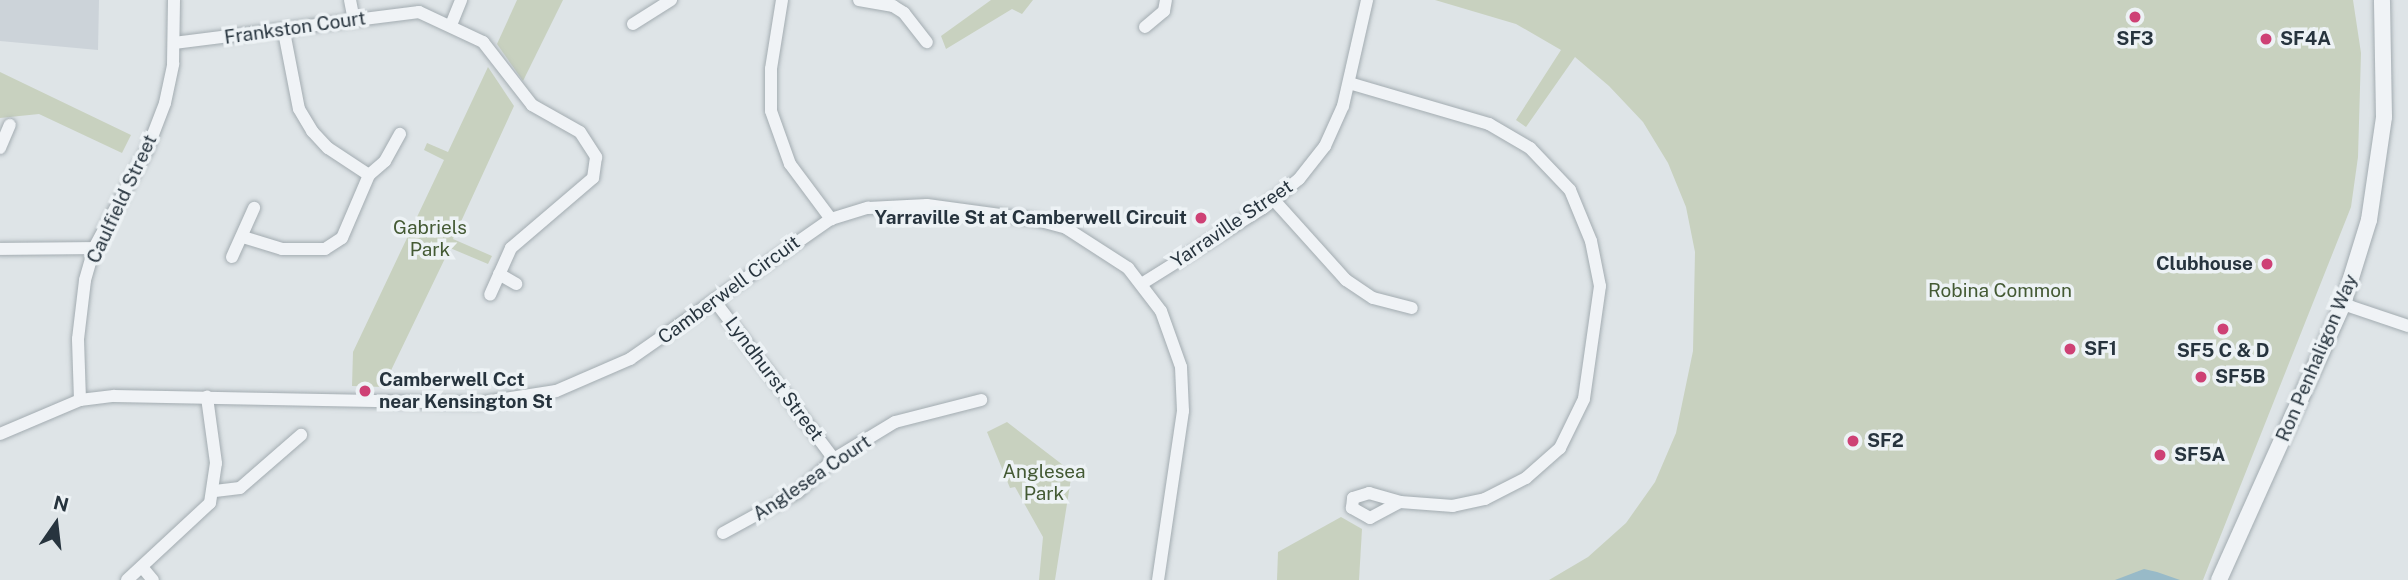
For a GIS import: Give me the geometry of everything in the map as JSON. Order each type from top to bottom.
[{"type":"street","name":"Caulfield Street","points":[[80,400],[78,339],[94,248],[146,150],[165,103],[174,43],[174,0]]},
{"type":"street","points":[[350,0],[354,20]]},
{"type":"street","points":[[451,25],[461,0]]},
{"type":"street","points":[[633,24],[671,0]]},
{"type":"street","points":[[782,0],[771,69],[771,111],[790,164],[831,219]]},
{"type":"street","points":[[859,0],[893,6],[904,13],[927,42]]},
{"type":"street","points":[[1145,27],[1164,10],[1166,0]]},
{"type":"street","name":"Yarraville Street","points":[[1143,283],[1273,199],[1299,179],[1325,146],[1349,83],[1367,0]]},
{"type":"street","name":"Ron Penhaligon Way","points":[[2219,580],[2343,304],[2369,220],[2379,169],[2386,86],[2382,0]]},
{"type":"street","name":"Frankston Court","points":[[174,43],[284,32],[419,12],[483,42],[532,105],[580,132],[596,157],[593,178],[528,230],[511,248],[490,295]]},
{"type":"street","points":[[284,32],[299,109],[312,131],[328,148],[369,175]]},
{"type":"street","points":[[1349,83],[1489,124],[1530,148],[1570,190],[1591,241],[1600,286],[1584,399],[1560,448],[1526,478],[1485,499],[1452,506],[1400,502]]},
{"type":"street","points":[[0,148],[10,125]]},
{"type":"street","points":[[243,237],[282,249],[325,249],[342,237],[353,219],[369,175],[385,161],[400,134]]},
{"type":"street","points":[[1273,199],[1346,281],[1373,298],[1412,308]]},
{"type":"street","name":"Camberwell Circuit","points":[[0,434],[80,400],[207,397],[507,401],[556,391],[606,372],[831,219],[898,204],[1037,220],[1086,238],[1143,283],[1171,330],[1183,388],[1181,432],[1158,580]]},
{"type":"street","points":[[232,257],[254,208]]},
{"type":"street","points":[[0,249],[94,248]]},
{"type":"street","points":[[499,274],[516,284]]},
{"type":"street","name":"Lyndhurst Street","points":[[714,300],[834,459]]},
{"type":"street","points":[[2343,304],[2408,326]]},
{"type":"street","points":[[127,580],[201,516],[215,491],[216,463],[207,397]]},
{"type":"street","name":"Anglesea Court","points":[[723,533],[797,492],[834,459],[895,422],[981,400]]},
{"type":"street","points":[[215,491],[240,488],[301,435]]},
{"type":"street","points":[[142,567],[153,580]]},
{"type":"shaded area","points":[[0,0],[99,0],[98,50],[0,41]]},
{"type":"green space","points":[[517,0],[563,0],[523,81],[497,44]]},
{"type":"green space","points":[[991,0],[1033,0],[1022,14],[1012,9],[946,49],[941,36]]},
{"type":"green space","name":"Robina Common","points":[[1435,0],[2353,0],[2361,53],[2358,157],[2351,207],[2203,580],[1549,580],[1588,557],[1626,523],[1655,482],[1676,433],[1693,351],[1695,252],[1686,207],[1668,163],[1643,122],[1609,86],[1575,57],[1526,127],[1516,120],[1561,50],[1516,24]]},
{"type":"green space","name":"Gabriels Park","points":[[488,67],[514,106],[453,239],[492,256],[488,264],[450,248],[383,387],[352,386],[353,352],[444,160],[424,150],[427,143],[448,152]]},
{"type":"green space","points":[[0,72],[131,135],[122,153],[39,114],[0,118]]},
{"type":"green space","name":"Anglesea Park","points":[[1007,422],[1072,472],[1055,580],[1039,580],[1043,537],[1015,487],[1010,488],[987,432]]},
{"type":"green space","points":[[1341,517],[1362,529],[1359,580],[1277,580],[1278,552]]},
{"type":"water","points":[[2144,569],[2157,572],[2180,580],[2115,580]]},
{"type":"place","name":"SF3","points":[[2135,17]]},
{"type":"place","name":"SF4A","points":[[2266,39]]},
{"type":"place","name":"Yarraville St at Camberwell Circuit","points":[[1201,218]]},
{"type":"place","name":"Clubhouse","points":[[2267,264]]},
{"type":"place","name":"SF5 C & D","points":[[2223,329]]},
{"type":"place","name":"SF1","points":[[2070,349]]},
{"type":"place","name":"SF5B","points":[[2201,377]]},
{"type":"place","name":"Camberwell Cct near Kensington St","points":[[365,391]]},
{"type":"place","name":"SF2","points":[[1853,441]]},
{"type":"place","name":"SF5A","points":[[2160,455]]}]
